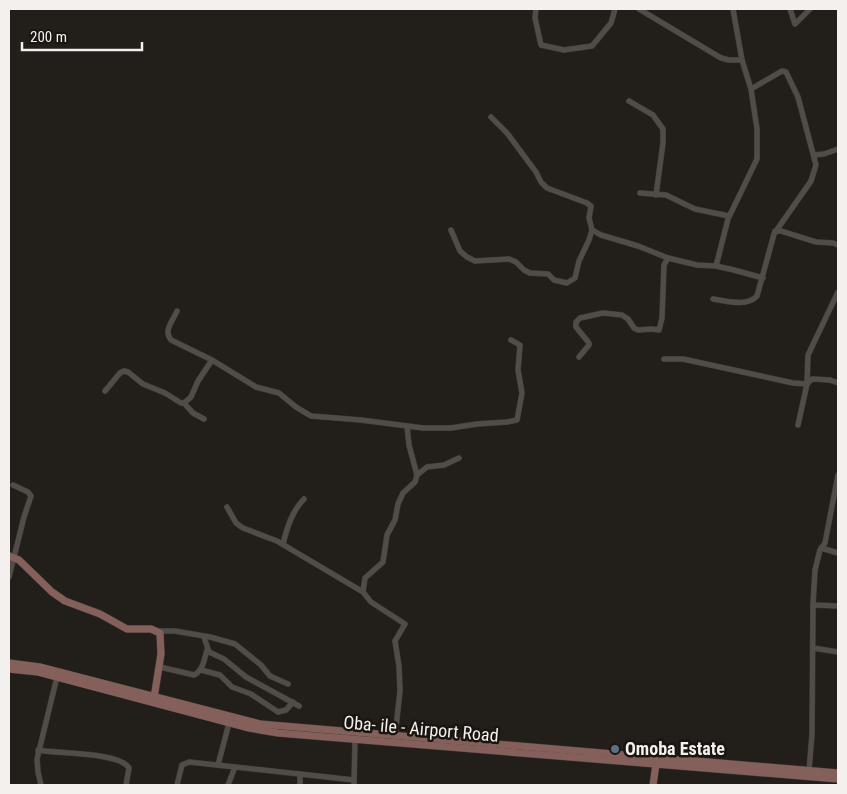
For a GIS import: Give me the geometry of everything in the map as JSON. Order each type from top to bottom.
[{"type":"main road","points":[[11,556],[19,560],[52,592],[66,602],[100,614],[127,629],[156,630],[161,638],[160,667],[154,698]]},
{"type":"main road","name":"Oba- ile - Airport Road","points":[[9,664],[40,667],[83,682],[229,723],[278,732],[396,739]]},
{"type":"main road","name":"Oba- ile - Airport Road","points":[[9,669],[21,669],[83,682],[260,724],[396,739],[809,771],[838,779]]},
{"type":"main road","name":"Oba- ile - Airport Road","points":[[556,752],[656,764],[823,775],[838,773]]},
{"type":"main road","points":[[653,785],[656,764]]},
{"type":"street","points":[[536,9],[541,45],[564,50],[592,46],[610,23],[615,9]]},
{"type":"street","points":[[639,9],[721,58],[742,60]]},
{"type":"street","points":[[716,266],[723,232],[729,216],[757,159],[757,129],[751,88],[742,60],[733,9]]},
{"type":"street","points":[[790,9],[795,24],[810,9]]},
{"type":"street","points":[[751,88],[782,71],[786,72],[798,96],[816,162]]},
{"type":"street","points":[[629,101],[653,115],[663,129],[656,195]]},
{"type":"street","points":[[451,230],[460,251],[475,261],[509,259],[516,262],[524,270],[548,274],[554,280],[567,283],[575,278],[579,261],[589,240],[592,230],[589,218],[591,206],[547,188],[507,133],[491,118]]},
{"type":"street","points":[[814,155],[838,149]]},
{"type":"street","points":[[713,299],[737,302],[753,300],[757,296],[778,229],[811,181],[816,162],[824,154]]},
{"type":"street","points":[[640,193],[670,196],[695,209],[729,216]]},
{"type":"street","points":[[723,214],[733,209]]},
{"type":"street","points":[[778,229],[816,242],[833,243],[838,246]]},
{"type":"street","points":[[592,230],[601,235],[638,246],[668,258],[697,265],[716,266],[763,278]]},
{"type":"street","points":[[578,357],[588,347],[589,343],[576,327],[576,322],[580,318],[611,313],[624,316],[638,330],[659,330],[662,318],[664,265],[668,258]]},
{"type":"street","points":[[798,425],[807,384],[809,351],[815,343],[838,292]]},
{"type":"street","points":[[177,311],[167,330],[171,340],[212,360],[256,387],[279,393],[311,416],[407,426],[451,428],[517,420],[522,393],[518,370],[520,345],[511,340]]},
{"type":"street","points":[[664,359],[683,359],[784,382],[807,384],[812,379],[830,380],[838,383]]},
{"type":"street","points":[[184,403],[191,397],[198,381],[212,360]]},
{"type":"street","points":[[105,391],[120,373],[128,372],[142,384],[184,403],[204,420]]},
{"type":"street","points":[[363,592],[366,578],[383,562],[387,536],[395,520],[399,499],[415,482],[417,475],[409,445],[407,426]]},
{"type":"street","points":[[417,475],[429,466],[444,465],[459,458]]},
{"type":"street","points":[[809,771],[812,734],[813,605],[816,565],[821,548],[825,543],[838,475]]},
{"type":"street","points":[[9,577],[11,556],[31,496],[28,492],[14,485]]},
{"type":"street","points":[[283,544],[295,509],[304,499]]},
{"type":"street","points":[[227,507],[236,523],[243,528],[283,544],[363,592],[371,602],[405,625],[395,641],[400,690],[396,739]]},
{"type":"street","points":[[821,548],[838,553]]},
{"type":"street","points":[[813,605],[838,606]]},
{"type":"street","points":[[156,630],[236,644],[261,665],[270,676],[288,684]]},
{"type":"street","points":[[160,667],[194,675],[201,670],[207,650],[204,637]]},
{"type":"street","points":[[813,648],[838,652]]},
{"type":"street","points":[[207,650],[224,659],[246,677],[299,706]]},
{"type":"street","points":[[201,670],[220,675],[232,687],[251,694],[278,712],[286,710],[293,702]]},
{"type":"street","points":[[41,785],[36,763],[56,677]]},
{"type":"street","points":[[218,765],[229,723]]},
{"type":"street","points":[[177,785],[182,765],[186,762],[300,774],[354,783],[355,738]]},
{"type":"street","points":[[38,750],[97,756],[126,764],[130,768],[126,785]]},
{"type":"street","points":[[228,785],[235,767]]},
{"type":"street","points":[[300,774],[300,785]]},
{"type":"place","name":"Omoba Estate","points":[[615,749]]}]
